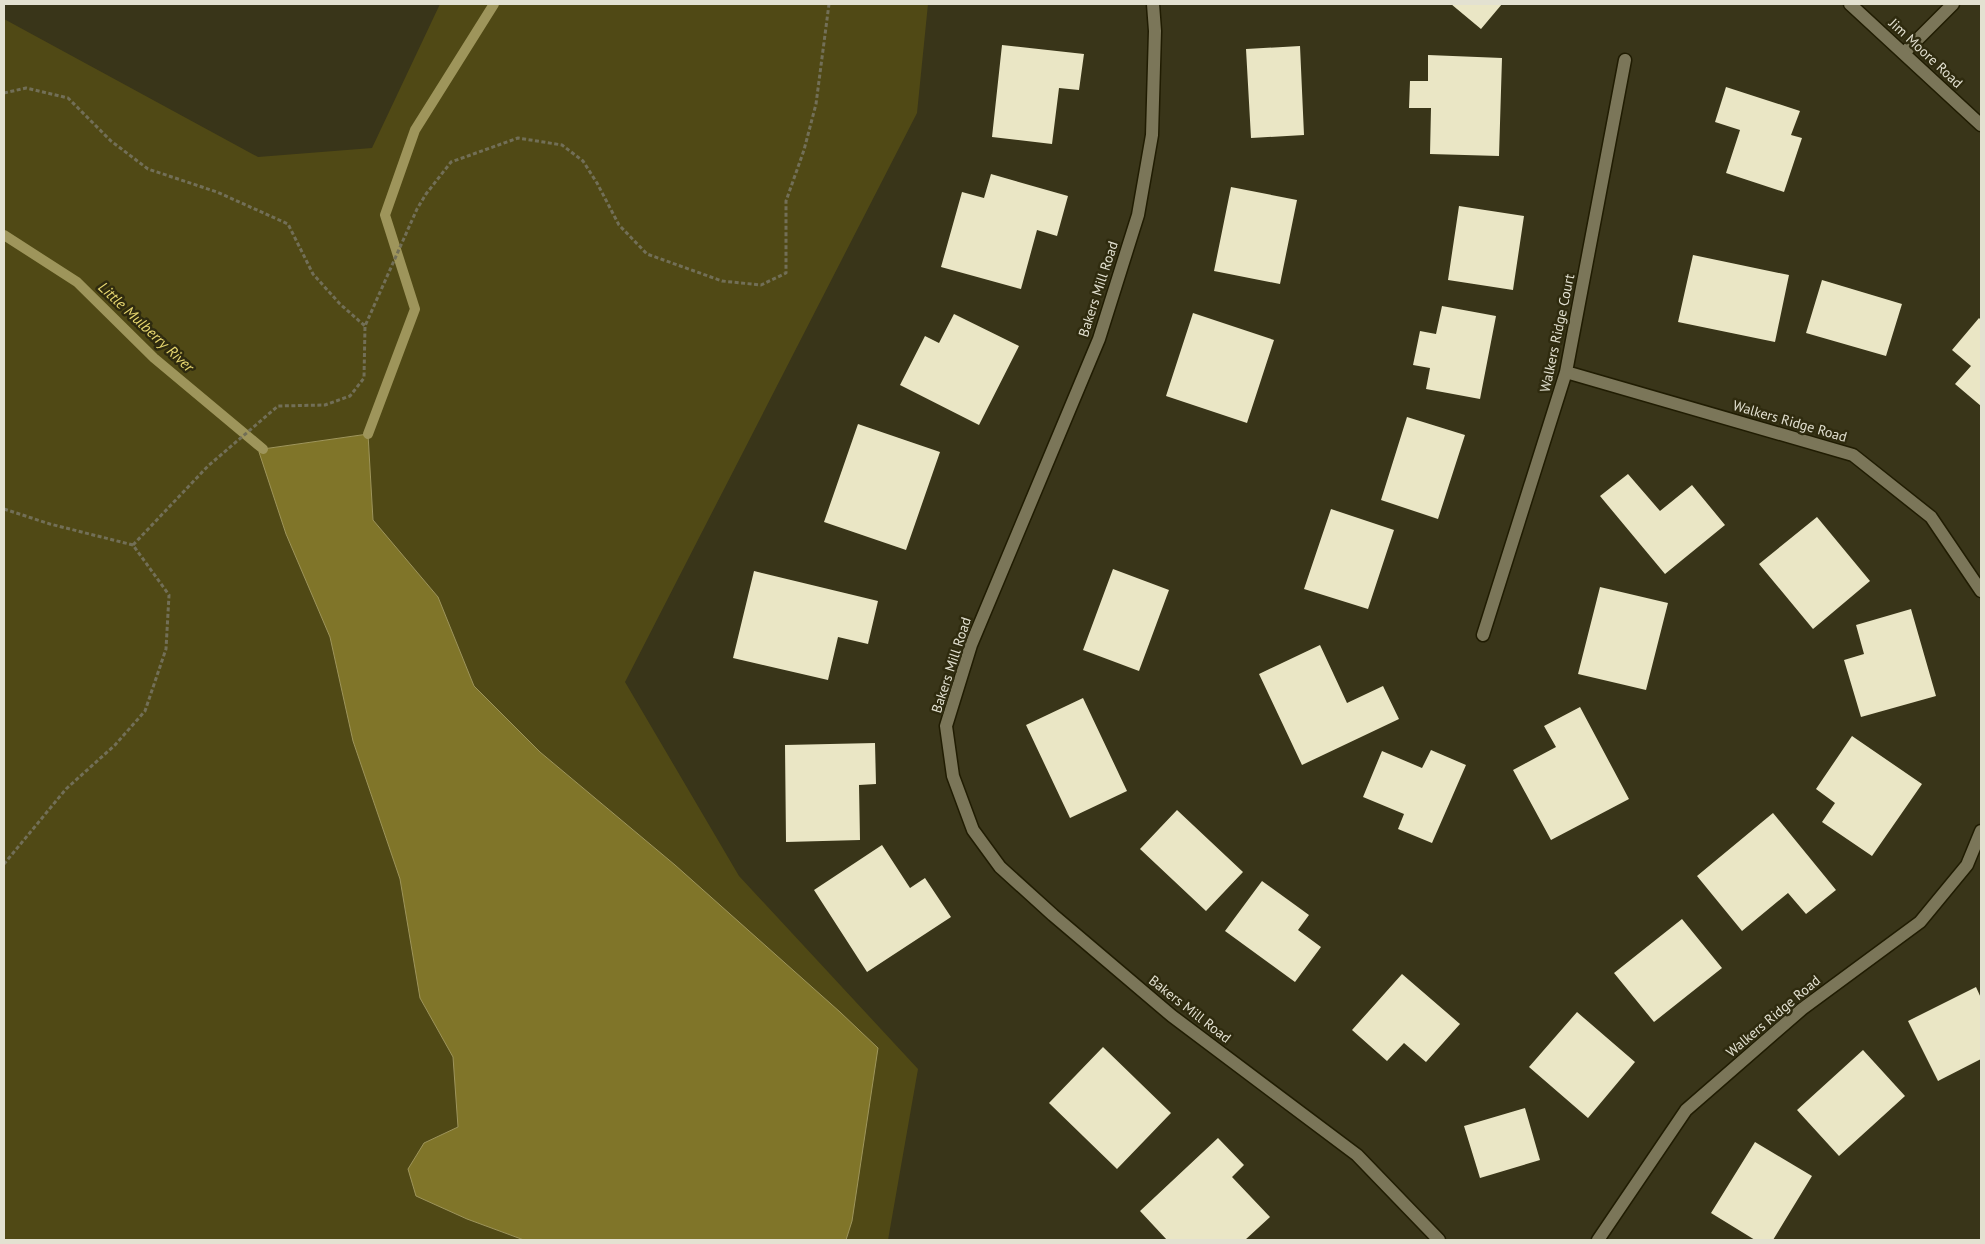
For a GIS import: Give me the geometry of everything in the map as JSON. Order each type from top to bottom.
[{"type":"street","name":"Bakers Mill Road","points":[[1153,4],[1155,31],[1152,135],[1138,215],[1099,339],[971,645],[946,726],[953,776],[973,830],[1000,867],[1053,916],[1172,1016],[1357,1154],[1439,1240]]},
{"type":"street","name":"Jim Moore Road","points":[[1850,4],[1981,125]]},
{"type":"street","points":[[1904,53],[1954,4]]},
{"type":"street","name":"Walkers Ridge Court","points":[[1482,635],[1566,372],[1624,60]]},
{"type":"street","name":"Walkers Ridge Road","points":[[1566,372],[1853,455],[1931,517],[1981,591]]},
{"type":"street","name":"Walkers Ridge Road","points":[[1598,1240],[1686,1110],[1802,1009],[1920,922],[1967,865],[1981,831]]},
{"type":"path","points":[[134,546],[208,466],[278,406],[325,405],[350,396],[364,378],[365,326],[417,209],[451,162],[518,138],[562,145],[583,161],[597,182],[619,225],[647,254],[722,282],[761,285],[786,273],[786,200],[804,150],[816,104],[829,4]]},
{"type":"path","points":[[4,94],[26,88],[68,98],[111,141],[148,169],[217,192],[288,224],[313,274],[340,304],[365,326]]},
{"type":"path","points":[[4,509],[50,524],[134,546],[168,595],[166,649],[145,711],[115,745],[66,789],[4,864]]},
{"type":"shaded area","points":[[440,4],[928,4],[917,113],[625,682],[739,876],[918,1069],[888,1240],[846,1240],[852,1221],[675,865],[540,752],[474,686],[438,597],[373,520],[368,434],[263,449],[286,534],[330,637],[353,741],[400,879],[420,998],[453,1057],[458,1127],[424,1143],[416,1196],[467,1219],[524,1240],[4,1240],[4,19],[258,157],[372,148]]},
{"type":"shaded area","points":[[368,434],[373,520],[438,597],[474,686],[540,752],[675,865],[878,1048],[852,1221],[846,1240],[524,1240],[467,1219],[416,1196],[408,1169],[424,1143],[458,1127],[453,1057],[420,998],[400,879],[353,741],[330,637],[286,534],[259,452],[263,449]]},
{"type":"building","points":[[1451,4],[1502,4],[1481,29]]},
{"type":"building","points":[[1002,45],[1084,54],[1079,90],[1059,88],[1052,144],[992,137]]},
{"type":"building","points":[[1300,46],[1304,135],[1251,138],[1246,49]]},
{"type":"building","points":[[1428,55],[1502,58],[1499,156],[1430,154],[1431,108],[1409,108],[1410,81],[1428,81]]},
{"type":"building","points":[[1726,87],[1800,111],[1791,135],[1802,138],[1784,192],[1726,173],[1740,130],[1715,122]]},
{"type":"building","points":[[991,174],[1068,196],[1057,236],[1037,230],[1021,289],[941,267],[962,192],[984,198]]},
{"type":"building","points":[[1231,187],[1297,200],[1280,284],[1214,271]]},
{"type":"building","points":[[1459,206],[1524,216],[1513,290],[1448,280]]},
{"type":"building","points":[[1693,255],[1789,275],[1775,342],[1678,322]]},
{"type":"building","points":[[1822,280],[1902,304],[1886,356],[1806,333]]},
{"type":"building","points":[[1442,306],[1496,316],[1480,399],[1426,389],[1430,368],[1413,365],[1420,331],[1436,334]]},
{"type":"building","points":[[1193,313],[1274,340],[1247,423],[1166,396]]},
{"type":"building","points":[[954,314],[1019,346],[979,425],[900,385],[925,336],[939,343]]},
{"type":"building","points":[[1979,318],[1981,320],[1981,406],[1955,384],[1971,366],[1952,350]]},
{"type":"building","points":[[1407,417],[1465,435],[1438,519],[1381,500]]},
{"type":"building","points":[[858,424],[940,452],[906,550],[824,522]]},
{"type":"building","points":[[1628,474],[1660,511],[1692,485],[1725,525],[1665,574],[1600,496]]},
{"type":"building","points":[[1331,509],[1394,530],[1368,609],[1304,589]]},
{"type":"building","points":[[1817,517],[1870,581],[1813,629],[1759,564]]},
{"type":"building","points":[[1113,569],[1169,590],[1139,671],[1083,650]]},
{"type":"building","points":[[754,571],[878,601],[868,644],[838,637],[828,680],[733,658]]},
{"type":"building","points":[[1600,587],[1668,603],[1646,690],[1578,674]]},
{"type":"building","points":[[1911,609],[1936,696],[1861,717],[1844,660],[1864,654],[1856,625]]},
{"type":"building","points":[[1320,645],[1347,703],[1383,686],[1399,719],[1302,765],[1259,674]]},
{"type":"building","points":[[1083,698],[1127,791],[1070,818],[1026,725]]},
{"type":"building","points":[[1580,707],[1629,799],[1551,840],[1513,770],[1556,747],[1544,726]]},
{"type":"building","points":[[1852,736],[1922,784],[1872,856],[1822,822],[1835,803],[1816,789]]},
{"type":"building","points":[[875,743],[876,784],[859,785],[860,840],[786,842],[785,745]]},
{"type":"building","points":[[1431,750],[1466,765],[1432,843],[1398,829],[1404,814],[1363,797],[1382,751],[1422,768]]},
{"type":"building","points":[[1177,810],[1243,872],[1206,911],[1140,849]]},
{"type":"building","points":[[1773,813],[1836,890],[1806,914],[1788,893],[1742,931],[1697,876]]},
{"type":"building","points":[[882,845],[910,888],[925,878],[951,917],[867,972],[814,890]]},
{"type":"building","points":[[1262,881],[1309,915],[1298,930],[1321,947],[1295,982],[1225,931]]},
{"type":"building","points":[[1682,919],[1722,968],[1654,1022],[1614,973]]},
{"type":"building","points":[[1402,974],[1460,1024],[1426,1062],[1404,1043],[1387,1061],[1352,1030]]},
{"type":"building","points":[[1976,987],[1981,998],[1981,1059],[1938,1081],[1908,1021]]},
{"type":"building","points":[[1577,1012],[1635,1062],[1588,1118],[1529,1067]]},
{"type":"building","points":[[1103,1047],[1171,1113],[1117,1169],[1049,1103]]},
{"type":"building","points":[[1863,1050],[1905,1096],[1839,1156],[1797,1110]]},
{"type":"building","points":[[1525,1108],[1540,1160],[1480,1178],[1464,1126]]},
{"type":"building","points":[[1218,1138],[1244,1165],[1232,1177],[1270,1217],[1245,1240],[1167,1240],[1140,1211]]},
{"type":"building","points":[[1755,1142],[1812,1176],[1773,1240],[1755,1240],[1711,1213]]},
{"type":"waterway","points":[[368,434],[415,309],[385,215],[415,130],[494,4]]},
{"type":"waterway","name":"Little Mulberry River","points":[[4,235],[77,282],[154,358],[263,449]]}]
